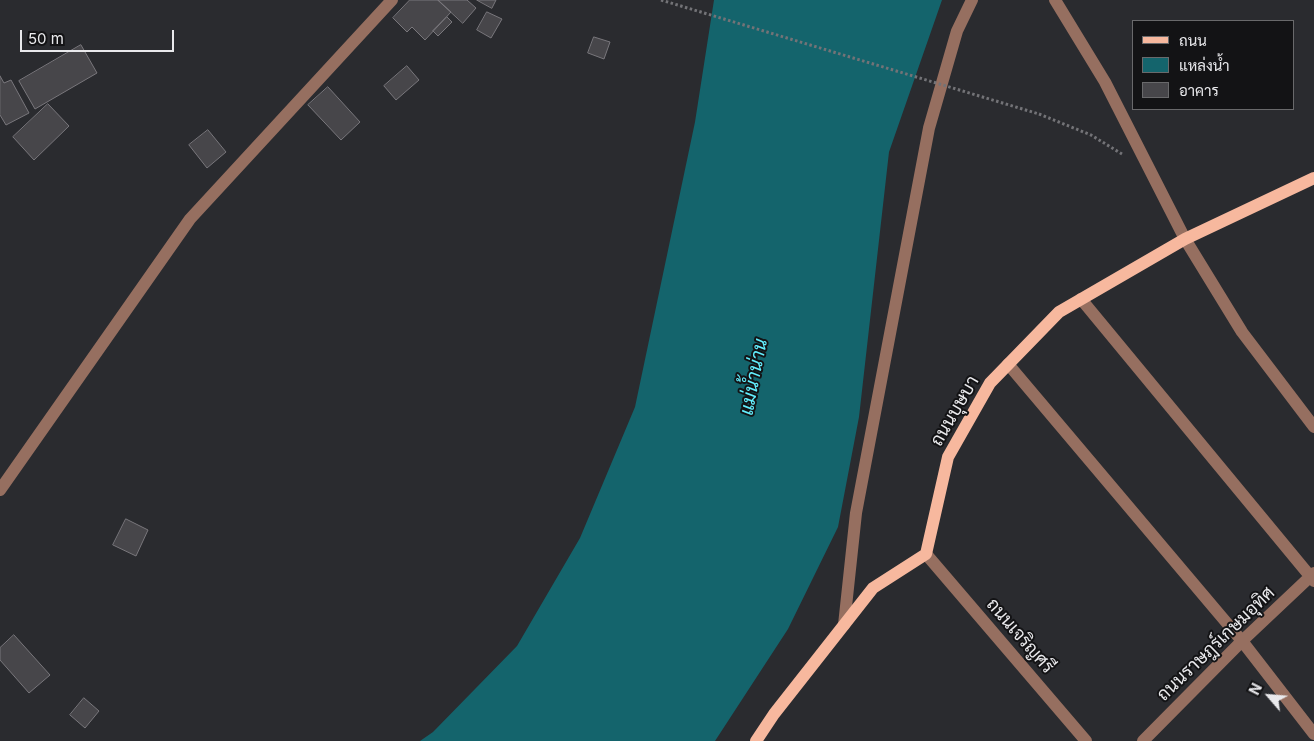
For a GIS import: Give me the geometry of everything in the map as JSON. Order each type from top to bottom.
[{"type":"main road","name":"ถนนบุษบา","points":[[926,554],[948,457],[990,383],[1059,312],[1184,239],[1314,178]]},
{"type":"main road","points":[[756,741],[774,714],[873,588],[926,554]]},
{"type":"street","points":[[0,490],[190,219],[392,0]]},
{"type":"street","points":[[844,625],[856,513],[929,128],[957,31],[972,0]]},
{"type":"street","points":[[1055,0],[1105,82],[1184,239],[1242,332],[1314,427]]},
{"type":"street","points":[[1081,300],[1313,577]]},
{"type":"street","points":[[1008,364],[1242,642],[1314,734]]},
{"type":"street","name":"ถนนเจริญศรี","points":[[926,554],[1086,741]]},
{"type":"street","name":"ถนนราษฎร์เกษมอุทิศ","points":[[1143,741],[1242,642],[1313,577]]},
{"type":"path","points":[[661,0],[1039,114],[1091,135],[1124,155]]},
{"type":"water","name":"แม่น้ำน่าน","points":[[714,0],[942,0],[889,152],[859,417],[838,527],[788,629],[715,741],[420,741],[433,732],[517,646],[580,538],[635,407],[695,122]]},
{"type":"building","points":[[410,0],[438,0],[451,12],[425,40],[412,27],[407,32],[393,18]]},
{"type":"building","points":[[438,0],[467,0],[476,8],[463,23]]},
{"type":"building","points":[[477,0],[496,0],[492,8]]},
{"type":"building","points":[[487,12],[502,19],[491,38],[477,30]]},
{"type":"building","points":[[447,17],[452,22],[438,36],[433,31]]},
{"type":"building","points":[[594,37],[610,42],[604,59],[588,53]]},
{"type":"building","points":[[81,45],[97,73],[35,109],[19,81]]},
{"type":"building","points":[[407,66],[419,80],[396,100],[384,86]]},
{"type":"building","points":[[0,76],[4,83],[11,80],[29,113],[6,125],[0,115]]},
{"type":"building","points":[[328,87],[360,122],[341,140],[308,105]]},
{"type":"building","points":[[48,104],[69,126],[34,160],[13,137]]},
{"type":"building","points":[[208,130],[226,152],[207,168],[189,145]]},
{"type":"building","points":[[126,519],[148,530],[136,556],[113,545]]},
{"type":"building","points":[[14,635],[50,675],[29,693],[0,660],[0,648]]},
{"type":"building","points":[[84,698],[99,711],[85,728],[70,715]]}]
